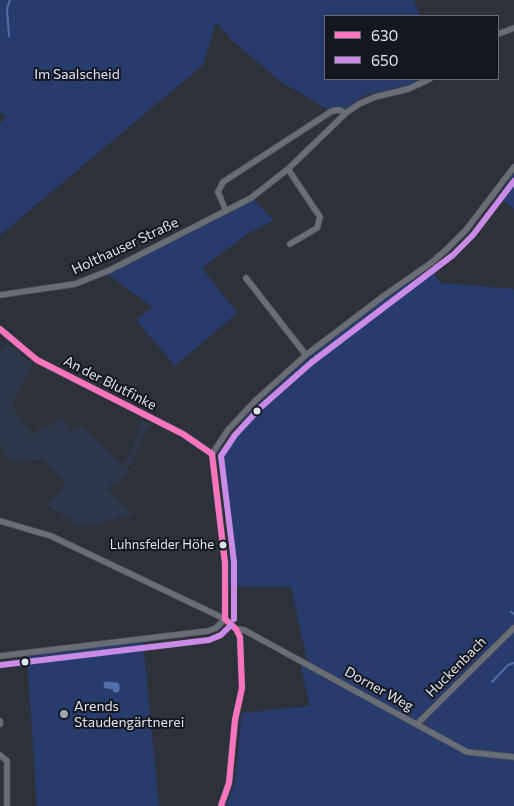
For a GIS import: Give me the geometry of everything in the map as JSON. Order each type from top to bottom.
[{"type":"street","points":[[499,34],[514,28]]},
{"type":"street","name":"Holthauser Straße","points":[[0,295],[75,284],[110,270],[251,198],[288,169],[346,113],[375,97],[408,89],[428,80]]},
{"type":"street","name":"Holthauser Straße","points":[[226,211],[218,192],[223,182],[332,111],[339,110],[346,113]]},
{"type":"street","points":[[0,656],[208,631],[216,628],[225,619],[225,563],[212,454],[238,417],[306,355],[385,294],[431,263],[466,230],[514,167]]},
{"type":"street","points":[[288,169],[320,216],[317,228],[290,244]]},
{"type":"street","points":[[246,278],[306,355]]},
{"type":"street","name":"An der Blutfinke","points":[[0,329],[38,360],[177,431],[212,454]]},
{"type":"street","points":[[0,521],[51,536],[225,619],[236,629],[240,637],[242,688],[235,720],[228,783],[221,806]]},
{"type":"street","name":"Huckenbach","points":[[416,724],[514,628]]},
{"type":"street","name":"Dorner Weg","points":[[236,629],[244,630],[471,753],[514,757]]},
{"type":"street","points":[[0,755],[7,761],[7,806]]},
{"type":"shaded area","points":[[7,343],[33,364],[17,391],[13,406],[31,434],[64,418],[70,432],[82,427],[123,465],[131,453],[142,420],[150,424],[141,437],[136,455],[127,469],[131,473],[107,488],[133,514],[91,525],[73,526],[73,521],[48,506],[66,482],[42,460],[10,462],[0,444],[0,352]]},
{"type":"green space","name":"Im Saalscheid","points":[[0,0],[414,0],[420,15],[324,15],[324,80],[424,80],[415,84],[365,95],[346,108],[327,109],[280,81],[233,41],[216,22],[203,65],[0,235],[0,123],[7,116],[0,113]]},
{"type":"green space","points":[[514,173],[514,209],[498,197]]},
{"type":"green space","points":[[254,200],[274,220],[249,233],[202,268],[237,313],[175,366],[136,320],[153,307],[107,274]]},
{"type":"green space","points":[[431,268],[440,283],[514,289],[514,806],[226,806],[235,782],[242,713],[310,706],[301,667],[307,659],[291,587],[229,586],[230,550],[218,453],[249,413],[306,360],[364,313]]},
{"type":"green space","points":[[143,642],[159,806],[37,806],[27,656]]},
{"type":"waterway","points":[[9,36],[7,9],[10,0]]},
{"type":"waterway","points":[[492,682],[508,665],[514,663]]},
{"type":"waterway","points":[[107,685],[116,686],[116,689]]},
{"type":"transit line","name":"650","points":[[234,619],[234,562],[221,456],[235,435],[261,407],[312,362],[453,255],[473,235],[514,181]]},
{"type":"transit line","name":"630","points":[[0,329],[37,360],[183,434],[212,454]]},
{"type":"transit line","name":"630","points":[[212,454],[225,563],[225,619]]},
{"type":"transit line","name":"630","points":[[221,806],[229,783],[235,720],[242,688],[240,637],[236,629],[225,619]]},
{"type":"transit line","name":"650","points":[[1,665],[209,640],[221,635],[231,625]]},
{"type":"place","name":"Luhnsfelder Höhe","points":[[223,545]]},
{"type":"place","name":"Arends Staudengärtnerei","points":[[64,714]]}]
